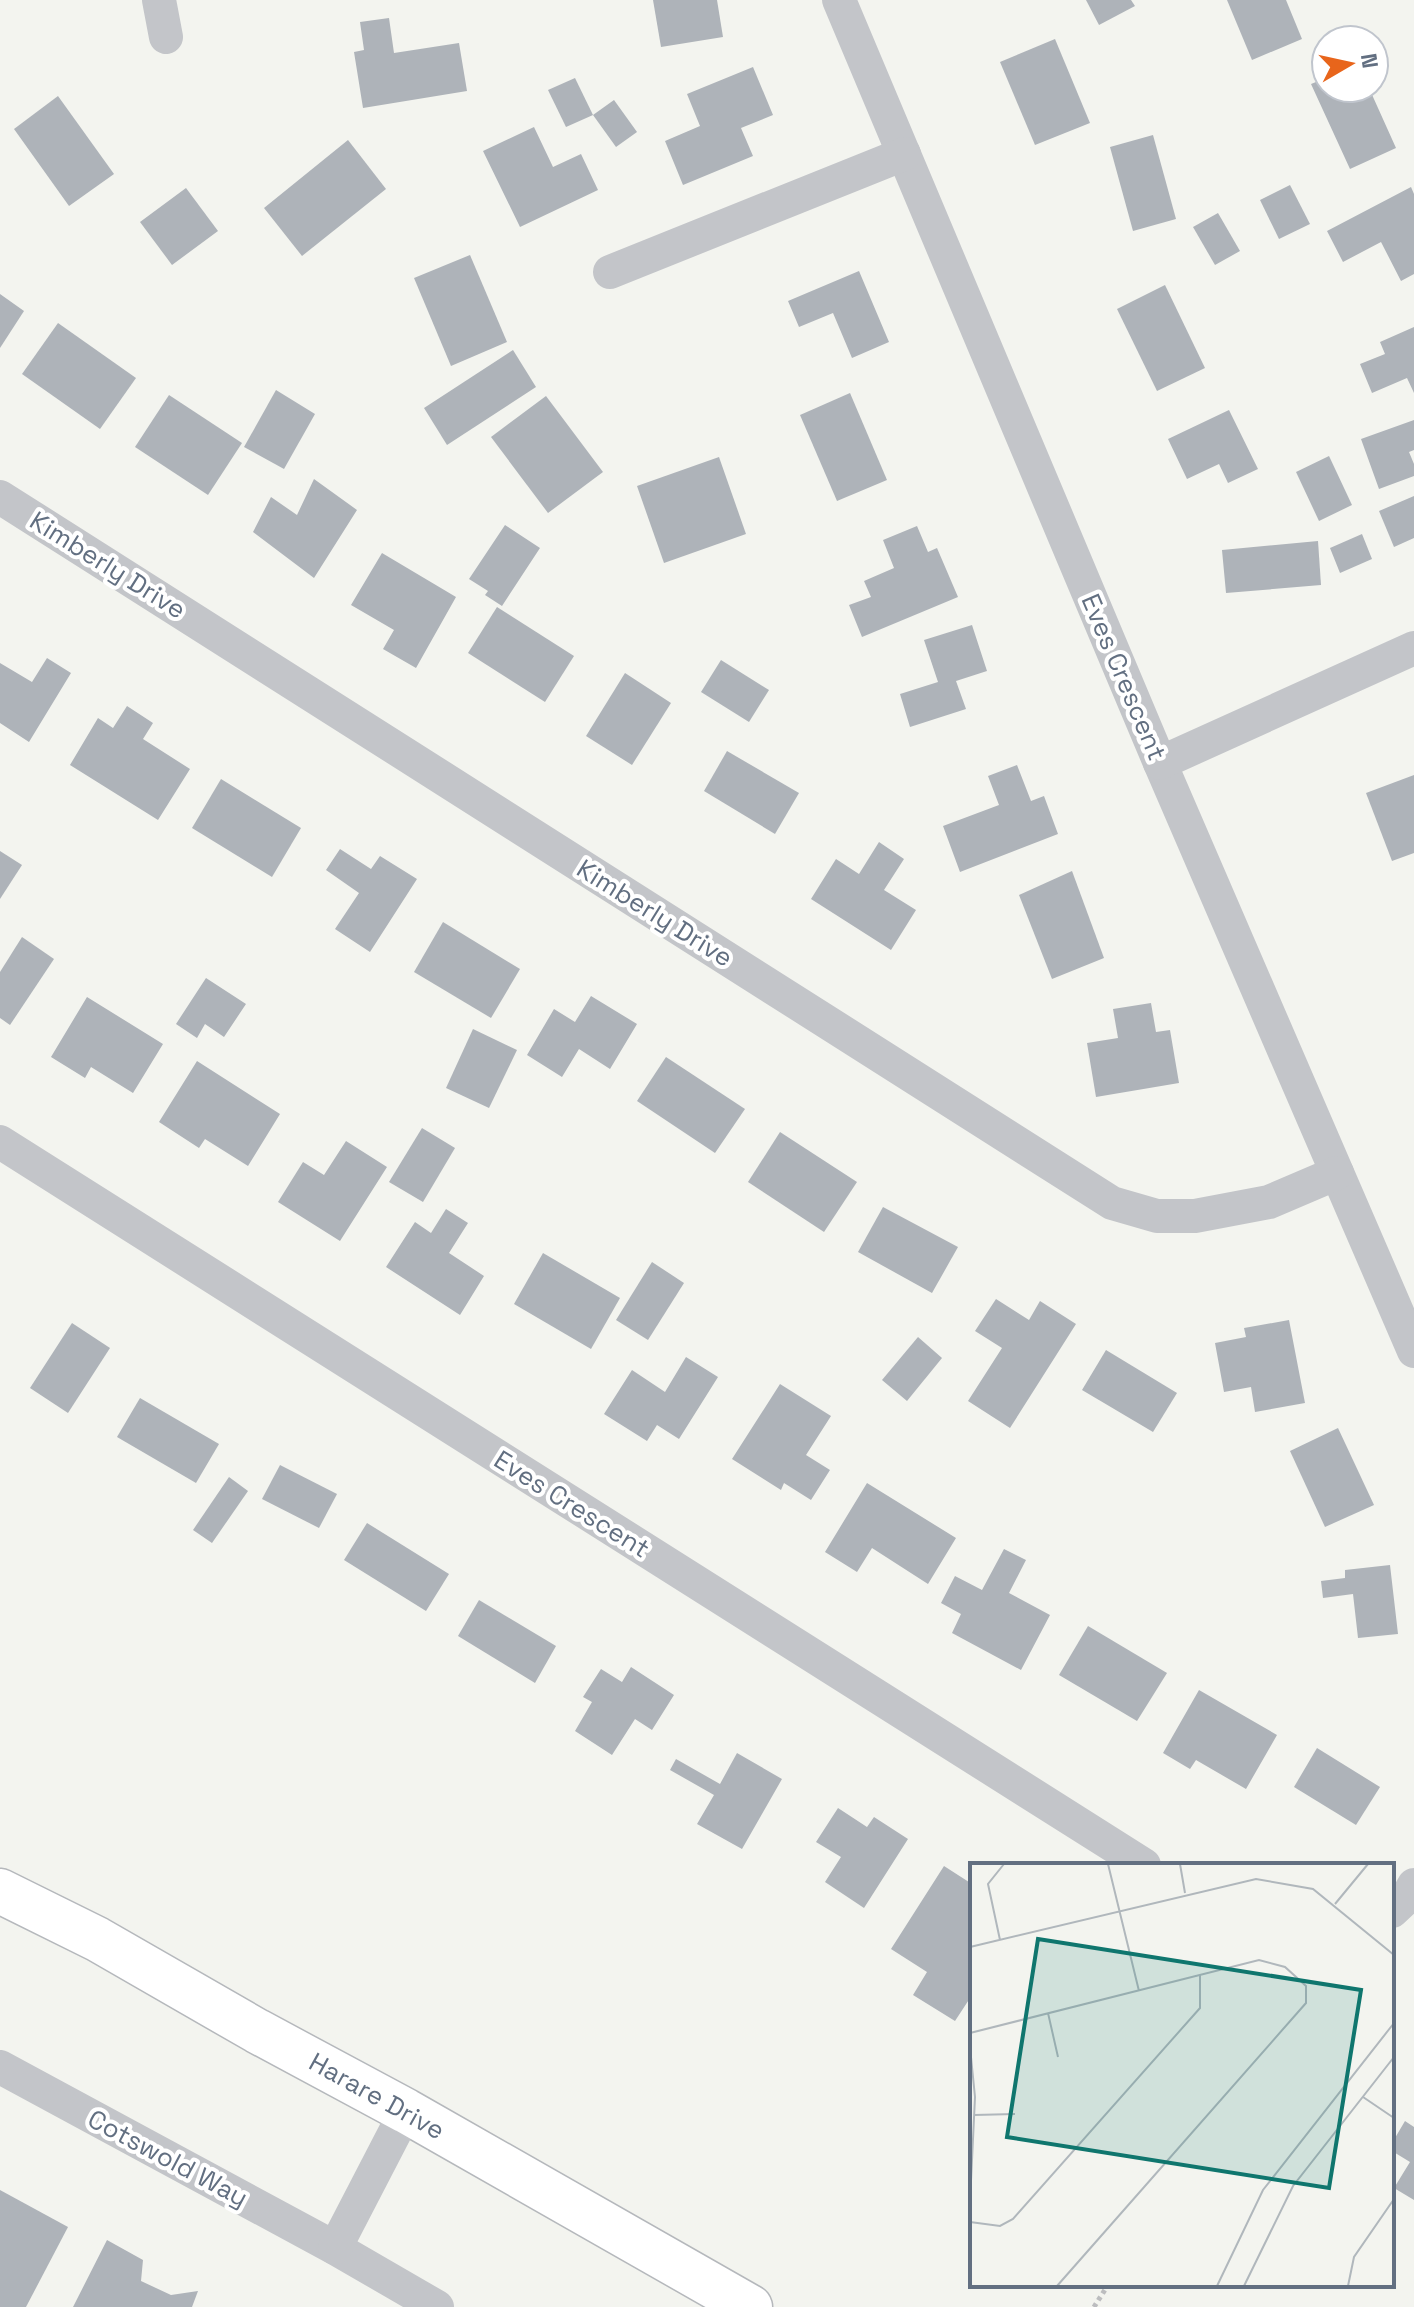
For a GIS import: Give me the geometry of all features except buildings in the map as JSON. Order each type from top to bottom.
[{"type":"main road","name":"Harare Drive","points":[[0,1891],[97,1939],[750,2307]]},
{"type":"street","points":[[159,0],[166,37]]},
{"type":"street","name":"Eves Crescent","points":[[839,0],[1160,763],[1414,1351]]},
{"type":"street","points":[[610,272],[904,154]]},
{"type":"street","name":"Kimberly Drive","points":[[0,497],[1112,1203],[1157,1216],[1195,1216],[1269,1202],[1337,1173]]},
{"type":"street","points":[[1160,763],[1414,648]]},
{"type":"street","name":"Eves Crescent","points":[[0,1142],[1141,1863]]},
{"type":"street","points":[[1394,1909],[1414,1885]]},
{"type":"street","name":"Cotswold Way","points":[[0,2067],[335,2248],[437,2307]]},
{"type":"street","points":[[335,2248],[406,2111]]},
{"type":"path","points":[[1094,2307],[1107,2287]]}]
